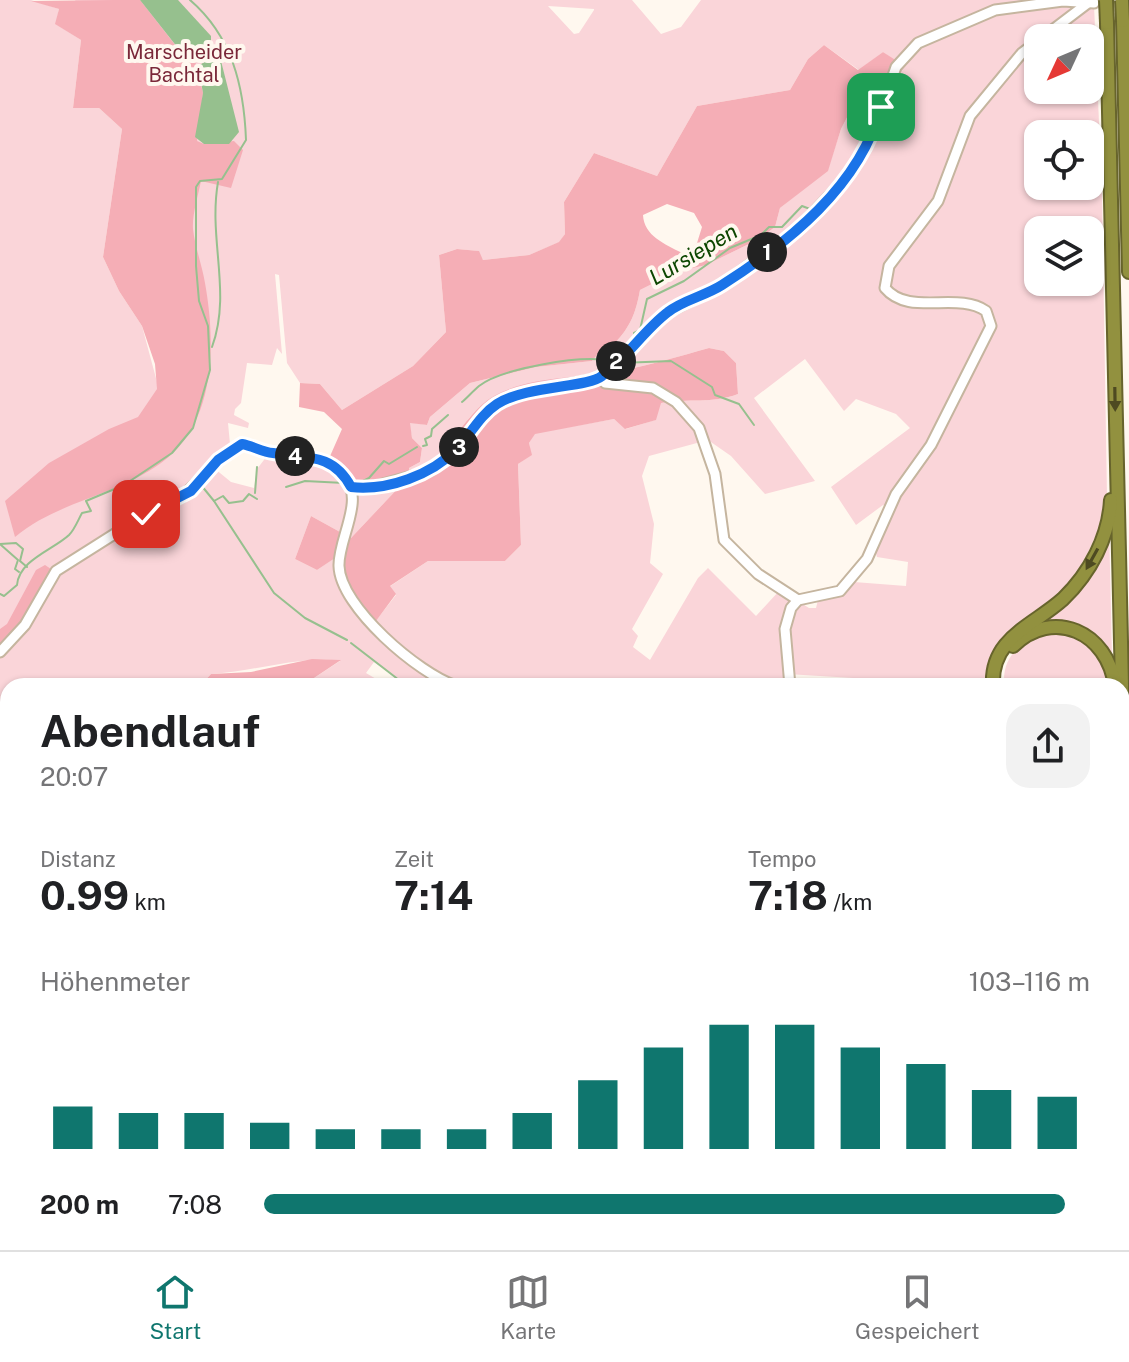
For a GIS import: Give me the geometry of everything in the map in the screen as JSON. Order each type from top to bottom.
[{"type":"highway","points":[[1122,0],[1129,272]]},
{"type":"highway","points":[[1096,2],[1107,23],[1122,678]]},
{"type":"highway","points":[[993,678],[994,665],[1007,641],[1062,599],[1090,564],[1107,524],[1116,457]]},
{"type":"highway","points":[[1001,678],[1001,668],[1012,646],[1033,633],[1059,628],[1079,632],[1097,642],[1110,660],[1113,678]]},
{"type":"street","points":[[351,487],[368,488],[430,471],[457,449],[489,410],[515,395],[601,378],[667,313],[720,286],[781,243],[840,186],[869,141],[889,82],[908,50],[925,39],[991,11],[1063,1],[1096,2]]},
{"type":"street","points":[[1063,24],[1096,2]]},
{"type":"street","points":[[601,378],[605,383],[653,388],[670,397],[702,431],[709,452],[724,540],[758,574],[798,600],[840,591],[867,559],[896,494],[936,436],[991,326],[986,311],[975,305],[910,301],[892,295],[885,288],[885,273],[938,201],[970,116],[1024,51]]},
{"type":"street","points":[[0,652],[25,625],[56,571],[146,514],[182,497],[238,444],[273,453],[322,459],[336,467],[351,487],[339,558],[344,587],[378,628],[416,665],[441,678]]},
{"type":"street","points":[[789,678],[785,629],[798,600]]},
{"type":"green space","name":"Marscheider Bachtal","points":[[0,0],[31,0],[59,9],[56,24],[81,40],[73,108],[99,108],[122,129],[103,257],[119,291],[142,326],[157,382],[167,360],[153,272],[159,155],[140,97],[97,40],[75,0],[632,0],[661,34],[681,27],[701,0],[1031,0],[1030,6],[1094,5],[1095,24],[1024,24],[1024,104],[1098,104],[1099,120],[1024,120],[1024,200],[1102,200],[1102,216],[1024,216],[1024,296],[1104,296],[1107,496],[1096,534],[1078,569],[1049,602],[1003,638],[994,649],[987,678],[853,678],[787,674],[788,678],[444,678],[418,664],[374,623],[396,595],[389,587],[428,561],[505,561],[521,545],[518,464],[531,455],[529,443],[535,433],[614,419],[626,429],[655,420],[660,403],[719,399],[738,394],[736,363],[724,351],[709,348],[620,371],[529,385],[486,402],[436,459],[411,474],[409,468],[420,462],[422,448],[412,438],[409,422],[427,425],[430,417],[470,383],[536,367],[592,361],[606,343],[615,343],[625,331],[635,312],[640,290],[676,272],[706,265],[757,240],[775,227],[780,208],[828,169],[841,129],[858,96],[880,93],[897,62],[883,52],[859,70],[824,45],[808,59],[790,90],[697,106],[657,176],[594,153],[564,202],[565,234],[560,242],[529,255],[483,260],[478,251],[457,249],[439,255],[446,332],[413,366],[342,410],[320,384],[300,383],[287,363],[279,275],[275,274],[282,354],[277,348],[272,365],[247,363],[241,403],[234,415],[249,423],[248,428],[228,423],[230,444],[209,464],[231,482],[254,488],[257,469],[267,456],[327,463],[349,488],[358,492],[402,484],[351,538],[311,516],[295,559],[317,570],[339,555],[340,574],[361,614],[397,649],[437,678],[398,678],[374,662],[366,673],[374,678],[314,678],[340,661],[325,660],[211,674],[207,678],[0,678]],"holes":[[[548,6],[594,9],[579,33],[574,34]],[[805,359],[844,411],[856,399],[896,414],[910,428],[831,487],[856,525],[883,505],[892,509],[875,550],[877,557],[908,562],[906,586],[854,582],[844,592],[818,600],[816,608],[809,608],[780,590],[756,616],[708,568],[698,578],[650,660],[633,647],[638,636],[632,629],[663,574],[650,563],[654,524],[642,476],[649,456],[708,440],[731,456],[765,494],[815,481],[754,398]]]},
{"type":"green space","name":"Marscheider Bachtal","points":[[140,0],[183,55],[194,56],[203,93],[197,141],[204,144],[234,141],[243,150],[231,188],[201,181],[194,212],[195,242],[209,307],[208,381],[193,427],[179,447],[161,463],[125,483],[50,515],[15,537],[5,501],[49,463],[109,429],[138,417],[157,389],[155,364],[142,326],[119,291],[103,257],[122,129],[99,108],[73,108],[81,40],[55,24],[59,9],[31,1]]},
{"type":"green space","points":[[824,45],[858,70],[883,52],[897,61],[880,93],[858,96],[841,129],[828,171],[780,208],[775,227],[757,240],[706,265],[676,272],[640,290],[635,312],[625,331],[615,343],[606,344],[592,361],[536,367],[470,383],[430,417],[427,425],[410,423],[412,438],[422,448],[420,462],[409,468],[410,473],[423,469],[433,461],[482,405],[494,396],[524,384],[620,371],[709,348],[724,351],[736,363],[738,394],[719,399],[661,403],[656,420],[625,429],[614,419],[535,434],[529,443],[532,455],[518,464],[521,545],[505,561],[428,561],[390,586],[396,594],[373,625],[343,588],[338,556],[317,570],[295,559],[311,516],[351,538],[401,485],[358,492],[327,463],[342,429],[324,412],[299,407],[300,383],[320,384],[342,410],[413,366],[446,332],[439,255],[457,249],[479,251],[483,260],[529,255],[559,242],[565,234],[564,202],[594,153],[657,176],[697,106],[790,90],[808,59]],"holes":[[[667,204],[694,213],[702,227],[697,243],[682,253],[651,234],[643,215]]]},
{"type":"green space","points":[[1109,525],[1112,656],[1089,634],[1059,625],[1044,626],[1016,639],[1005,652],[998,678],[996,678],[1001,656],[1009,645],[1019,635],[1054,609],[1073,591],[1101,546]]},
{"type":"green space","points":[[45,565],[54,571],[26,621],[0,651],[0,629],[7,624],[36,570]]},
{"type":"green space","points":[[1045,632],[1068,633],[1099,649],[1109,678],[1004,678],[1010,658],[1028,641]]},
{"type":"green space","points":[[312,659],[341,660],[314,678],[207,678],[211,674],[251,672]]},
{"type":"shaded area","points":[[140,0],[178,0],[211,36],[211,45],[185,57]]},
{"type":"shaded area","points":[[219,53],[239,132],[229,144],[204,144],[195,137],[203,93],[198,66]]},
{"type":"waterway","points":[[0,594],[4,596],[17,585],[19,576],[30,562],[69,535],[82,513],[91,511],[86,501],[124,485],[172,453],[193,428],[210,370],[208,326],[199,301],[196,266],[196,187],[200,181],[222,179],[246,140],[242,100],[233,63],[216,29],[190,0]]},
{"type":"waterway","points":[[212,347],[220,306],[216,225],[218,182]]},
{"type":"waterway","name":"Lursiepen","points":[[636,337],[634,333],[640,330],[647,299],[684,281],[730,248],[761,235],[769,227],[782,227],[802,206],[810,209]]},
{"type":"waterway","name":"Lursiepen","points":[[462,402],[490,380],[523,369],[562,361],[611,361]]},
{"type":"waterway","points":[[620,363],[671,361],[712,387],[715,395],[739,404],[754,425]]},
{"type":"waterway","name":"Lursiepen","points":[[423,446],[427,445],[425,439],[431,436],[432,429],[448,415]]},
{"type":"waterway","name":"Lursiepen","points":[[359,483],[369,478],[384,461],[389,464],[417,447]]},
{"type":"waterway","points":[[255,493],[257,467]]},
{"type":"waterway","name":"Lursiepen","points":[[286,487],[305,481],[344,483]]},
{"type":"waterway","name":"Lursiepen","points":[[201,485],[214,501],[223,496],[229,503],[243,501],[249,494],[257,499]]},
{"type":"waterway","points":[[214,501],[274,593],[305,618],[347,640]]},
{"type":"waterway","points":[[0,544],[16,543],[23,549],[20,561],[27,567]]},
{"type":"waterway","points":[[1,545],[18,560],[15,569],[19,572]]},
{"type":"waterway","points":[[351,643],[396,678]]},
{"type":"route","points":[[146,514],[191,491],[218,460],[238,444],[247,444],[266,452],[302,454],[322,459],[336,467],[351,487],[368,488],[426,473],[457,449],[489,410],[500,402],[528,390],[601,378],[664,315],[720,286],[800,228],[849,175],[869,141],[881,107]]}]
